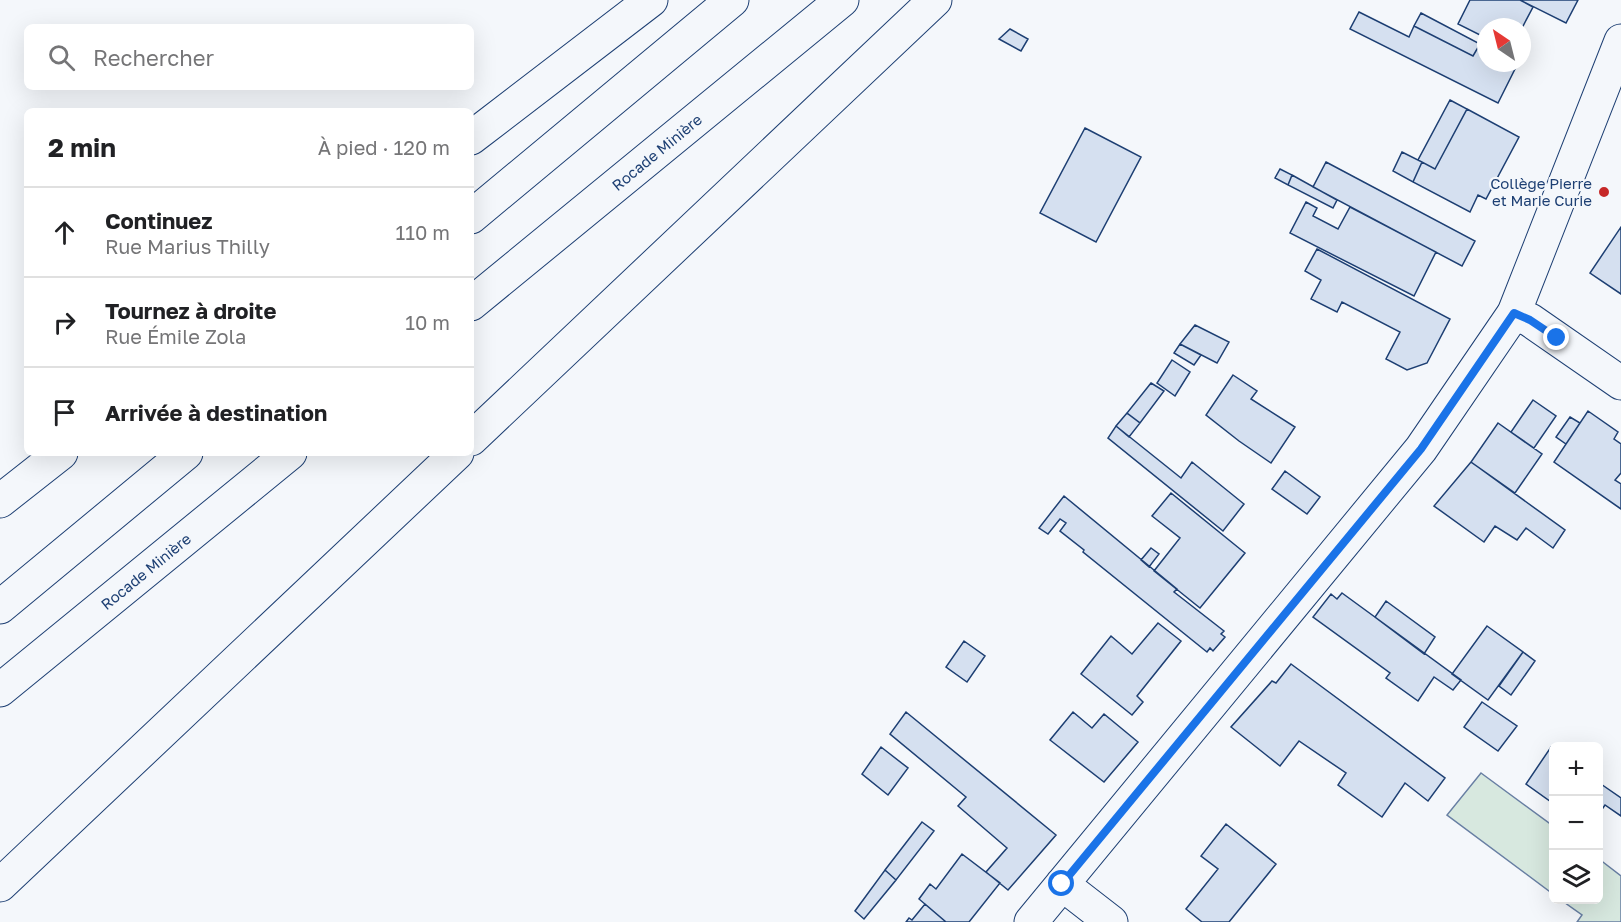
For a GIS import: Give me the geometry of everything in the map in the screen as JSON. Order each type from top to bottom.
[{"type":"main road","points":[[474,136],[651,0]]},
{"type":"main road","points":[[474,215],[732,0]]},
{"type":"main road","name":"Rocade Minière","points":[[474,302],[842,0]]},
{"type":"main road","points":[[474,436],[935,0]]},
{"type":"main road","points":[[1031,922],[1421,449],[1514,313],[1621,41]]},
{"type":"main road","points":[[1514,313],[1530,320],[1621,383]]},
{"type":"main road","points":[[0,501],[57,456]]},
{"type":"main road","points":[[0,607],[182,456]]},
{"type":"main road","name":"Rocade Minière","points":[[0,690],[286,456]]},
{"type":"main road","points":[[0,897],[10,876],[454,456]]},
{"type":"main road","points":[[1062,884],[1111,922]]},
{"type":"shaded area","points":[[1481,773],[1549,823],[1549,891],[1447,815]]},
{"type":"shaded area","points":[[1603,862],[1621,876],[1621,922],[1577,922],[1582,915],[1567,904],[1603,904]]},
{"type":"building","points":[[1470,0],[1520,0],[1533,7],[1527,18],[1477,18],[1477,34],[1458,24]]},
{"type":"building","points":[[1520,0],[1578,0],[1566,23]]},
{"type":"building","points":[[1359,12],[1409,37],[1414,26],[1473,56],[1477,49],[1477,72],[1514,72],[1498,103],[1350,29]]},
{"type":"building","points":[[1421,13],[1477,42],[1477,49],[1473,56],[1414,26]]},
{"type":"building","points":[[1010,29],[1028,39],[1021,51],[999,39]]},
{"type":"building","points":[[1450,100],[1467,109],[1435,169],[1418,160]]},
{"type":"building","points":[[1467,109],[1519,137],[1486,199],[1478,195],[1470,212],[1413,182],[1422,162],[1435,169]]},
{"type":"building","points":[[1085,128],[1141,157],[1096,242],[1040,213]]},
{"type":"building","points":[[1402,152],[1422,162],[1413,182],[1393,171]]},
{"type":"building","points":[[1326,162],[1475,241],[1462,266],[1313,187]]},
{"type":"building","points":[[1280,169],[1292,175],[1288,185],[1275,178]]},
{"type":"building","points":[[1292,175],[1337,200],[1333,208],[1288,185]]},
{"type":"building","points":[[1306,202],[1317,208],[1313,216],[1338,229],[1350,207],[1436,252],[1414,296],[1290,233]]},
{"type":"building","points":[[1621,227],[1621,294],[1590,273]]},
{"type":"building","points":[[1317,249],[1450,319],[1427,363],[1407,370],[1386,359],[1400,332],[1342,302],[1337,312],[1311,299],[1321,280],[1305,271]]},
{"type":"building","points":[[1195,325],[1229,342],[1217,363],[1180,344]]},
{"type":"building","points":[[1180,344],[1201,355],[1194,365],[1174,353]]},
{"type":"building","points":[[1172,360],[1190,372],[1175,396],[1157,383]]},
{"type":"building","points":[[1233,375],[1257,391],[1251,399],[1295,427],[1271,463],[1206,415]]},
{"type":"building","points":[[1151,383],[1164,391],[1140,423],[1127,413]]},
{"type":"building","points":[[1533,400],[1556,416],[1534,448],[1511,432]]},
{"type":"building","points":[[1588,411],[1618,432],[1614,439],[1621,444],[1621,473],[1615,480],[1621,484],[1621,509],[1554,462]]},
{"type":"building","points":[[1127,413],[1140,423],[1129,437],[1116,426]]},
{"type":"building","points":[[1570,417],[1580,423],[1566,444],[1556,437]]},
{"type":"building","points":[[1498,423],[1542,454],[1515,493],[1471,462]]},
{"type":"building","points":[[1116,426],[1181,478],[1192,462],[1244,504],[1223,531],[1108,438]]},
{"type":"building","points":[[1471,462],[1565,530],[1553,548],[1526,528],[1517,540],[1495,526],[1484,542],[1434,506]]},
{"type":"building","points":[[1285,471],[1320,497],[1307,514],[1272,489]]},
{"type":"building","points":[[1171,493],[1245,553],[1200,608],[1154,571],[1180,538],[1152,516]]},
{"type":"building","points":[[1064,496],[1177,589],[1174,592],[1224,631],[1221,634],[1225,637],[1213,651],[1210,648],[1207,652],[1083,552],[1084,550],[1060,531],[1066,523],[1060,519],[1048,534],[1039,528]]},
{"type":"building","points":[[1151,548],[1159,554],[1149,567],[1141,560]]},
{"type":"building","points":[[1342,593],[1461,680],[1453,690],[1434,677],[1418,701],[1386,678],[1390,673],[1313,617],[1331,594],[1337,599]]},
{"type":"building","points":[[1386,601],[1435,637],[1424,654],[1375,617]]},
{"type":"building","points":[[1158,623],[1181,641],[1137,696],[1143,702],[1132,715],[1081,674],[1111,636],[1132,654]]},
{"type":"building","points":[[1487,626],[1523,652],[1488,700],[1452,674]]},
{"type":"building","points":[[964,641],[985,656],[967,682],[946,667]]},
{"type":"building","points":[[1523,652],[1535,661],[1511,695],[1499,686]]},
{"type":"building","points":[[1291,664],[1445,778],[1428,801],[1405,783],[1382,817],[1338,785],[1346,773],[1299,741],[1280,766],[1231,727],[1272,681],[1276,683]]},
{"type":"building","points":[[1482,702],[1517,726],[1498,751],[1464,727]]},
{"type":"building","points":[[906,712],[1056,835],[1008,890],[986,872],[1007,848],[958,806],[966,797],[890,734]]},
{"type":"building","points":[[1073,712],[1092,728],[1104,714],[1138,742],[1104,782],[1050,740]]},
{"type":"building","points":[[881,747],[908,768],[888,795],[862,774]]},
{"type":"building","points":[[1549,750],[1549,800],[1526,784]]},
{"type":"building","points":[[1603,785],[1621,798],[1621,816],[1605,805],[1603,808]]},
{"type":"building","points":[[922,822],[934,831],[896,880],[885,870]]},
{"type":"building","points":[[1226,824],[1276,864],[1229,922],[1202,922],[1186,909],[1218,869],[1201,856]]},
{"type":"building","points":[[962,854],[1000,883],[969,922],[946,922],[919,899],[930,884],[936,889]]},
{"type":"building","points":[[885,870],[896,880],[864,919],[855,911]]},
{"type":"building","points":[[925,904],[946,922],[906,922],[909,918],[912,920]]},
{"type":"place","name":"Collège Pierre et Marie Curie","points":[[1604,192]]},
{"type":"route","points":[[1062,884],[1421,449],[1514,313],[1530,320],[1557,338]]}]
